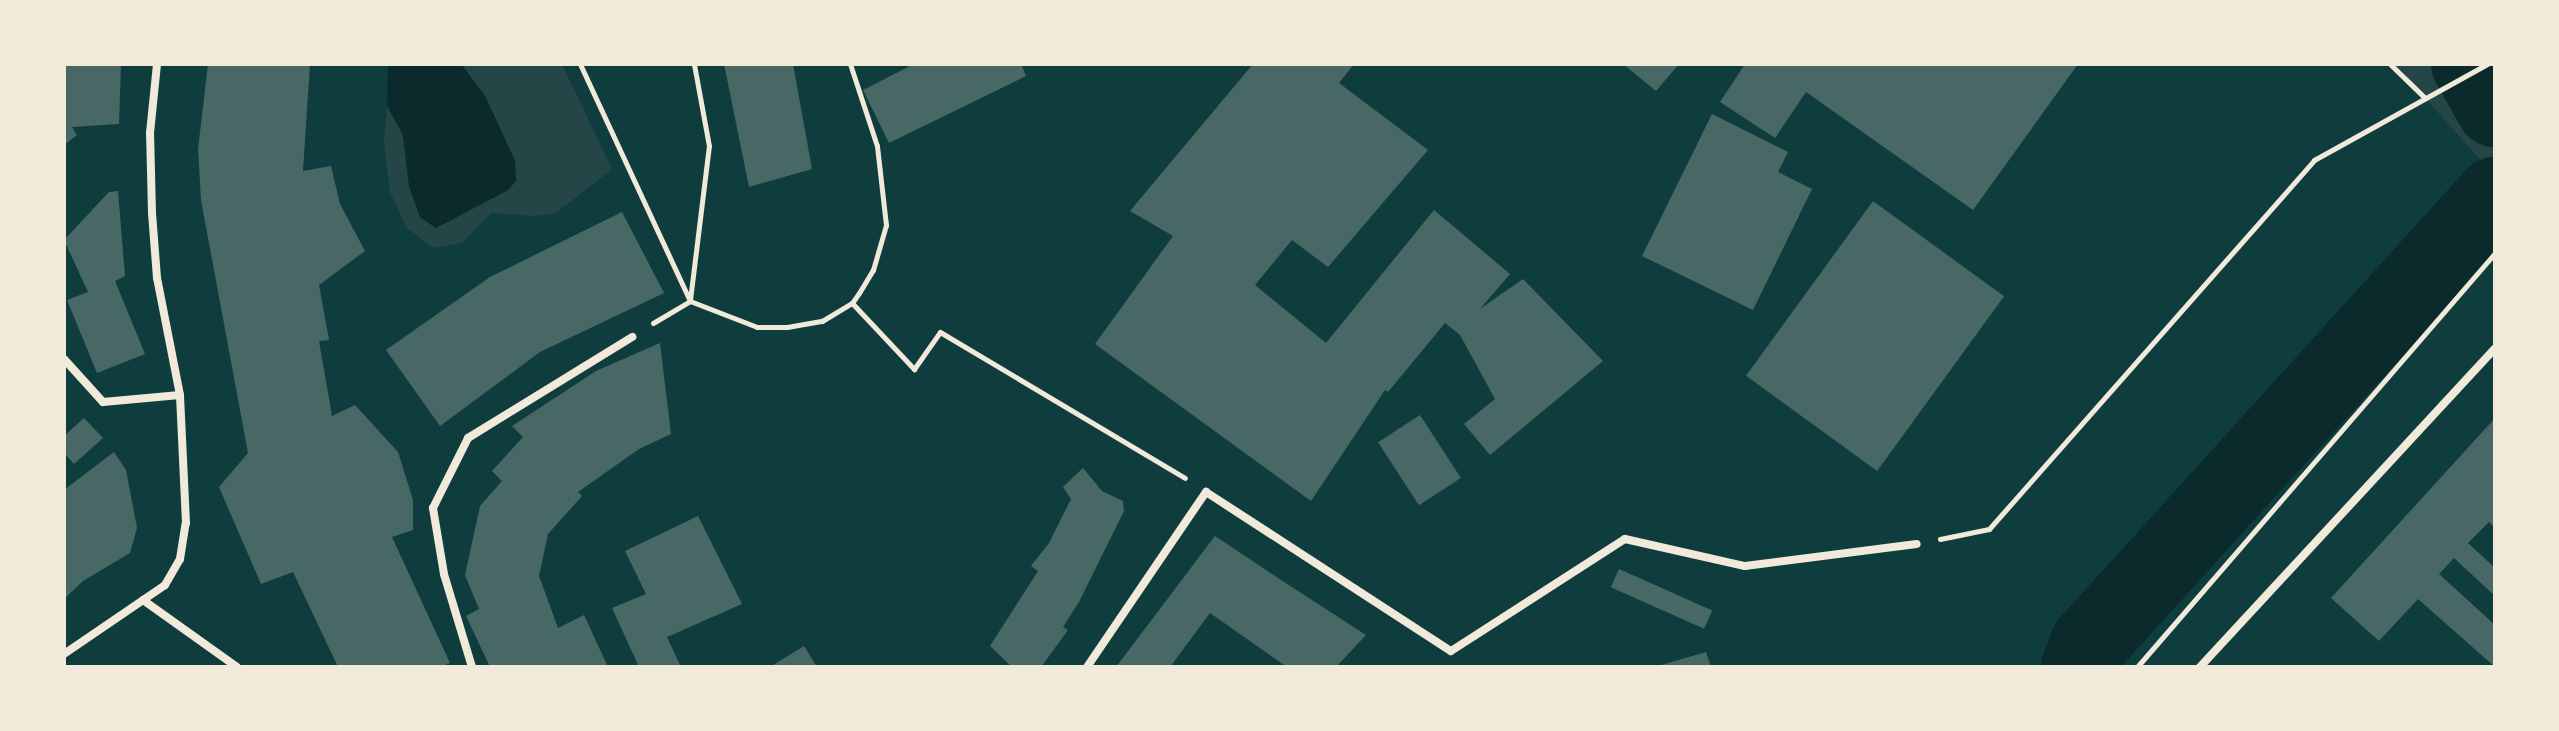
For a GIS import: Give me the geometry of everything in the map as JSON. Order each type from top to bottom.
[{"type":"street","points":[[64,654],[165,585],[180,559],[186,523],[180,395],[157,278],[152,213],[150,133],[157,64]]},
{"type":"street","points":[[472,667],[444,574],[433,508],[468,438],[632,337]]},
{"type":"street","points":[[2200,667],[2495,348]]},
{"type":"street","points":[[64,359],[103,402],[180,395]]},
{"type":"street","points":[[1087,667],[1206,492],[1451,651],[1625,539],[1745,566],[1917,544]]},
{"type":"street","points":[[143,600],[237,667]]},
{"type":"path","points":[[580,64],[690,301],[757,327],[787,327],[822,321],[852,303],[873,270],[886,225],[879,159],[850,64]]},
{"type":"path","points":[[690,301],[709,146],[694,64]]},
{"type":"path","points":[[2390,64],[2425,98]]},
{"type":"path","points":[[1917,544],[1989,529],[2314,160],[2447,83],[2487,64]]},
{"type":"path","points":[[2137,667],[2495,253]]},
{"type":"path","points":[[632,337],[690,301]]},
{"type":"path","points":[[852,303],[914,369],[940,332],[1206,492]]},
{"type":"shaded area","points":[[388,64],[462,65],[485,96],[515,161],[516,181],[508,190],[436,228],[420,217],[409,186],[403,135],[387,106]]},
{"type":"shaded area","points":[[461,64],[562,64],[612,169],[555,214],[491,213],[462,243],[433,248],[406,227],[390,192],[384,143],[387,106],[403,135],[409,186],[420,217],[436,228],[508,190],[515,161],[485,96]]},
{"type":"shaded area","points":[[2390,64],[2495,64],[2495,176],[2425,98]]},
{"type":"shaded area","points":[[2495,203],[2495,234],[2116,667],[2087,667],[2096,645]]},
{"type":"building","points":[[64,64],[121,64],[119,124],[72,127],[77,135],[64,145]]},
{"type":"building","points":[[208,64],[310,64],[303,171],[331,166],[340,204],[365,251],[319,285],[329,340],[319,341],[332,416],[355,405],[398,452],[413,500],[413,530],[392,537],[450,663],[440,667],[338,667],[293,572],[261,584],[219,487],[248,453],[201,200],[198,149]]},
{"type":"building","points":[[724,64],[793,64],[812,169],[749,187]]},
{"type":"building","points":[[914,64],[1021,64],[1026,76],[889,143],[863,90]]},
{"type":"building","points":[[1253,64],[1354,64],[1339,83],[1428,150],[1328,267],[1292,240],[1255,285],[1326,343],[1434,210],[1510,274],[1480,309],[1523,279],[1603,361],[1490,455],[1464,424],[1495,399],[1460,335],[1445,323],[1388,392],[1385,390],[1311,501],[1095,344],[1173,236],[1130,211]]},
{"type":"building","points":[[1623,64],[1679,64],[1656,91]]},
{"type":"building","points":[[1745,64],[2078,64],[1973,210],[1806,92],[1775,138],[1720,102]]},
{"type":"building","points":[[1712,114],[1788,152],[1778,172],[1812,189],[1753,310],[1642,256]]},
{"type":"building","points":[[118,191],[125,276],[115,281],[145,354],[97,373],[67,300],[88,292],[64,240],[109,192]]},
{"type":"building","points":[[1873,201],[2004,296],[1877,471],[1746,376]]},
{"type":"building","points":[[622,212],[664,293],[540,352],[440,426],[386,350],[490,277]]},
{"type":"building","points":[[660,343],[671,434],[639,449],[578,492],[582,496],[548,534],[539,576],[558,628],[584,615],[608,667],[490,667],[466,616],[479,609],[465,575],[480,506],[502,481],[492,471],[523,437],[512,426],[596,371]]},
{"type":"building","points":[[1420,415],[1461,478],[1419,505],[1378,442]]},
{"type":"building","points":[[84,418],[103,438],[74,464],[64,453],[64,436]]},
{"type":"building","points":[[2495,418],[2495,528],[2489,522],[2468,543],[2495,568],[2495,596],[2454,558],[2439,574],[2495,625],[2495,667],[2418,599],[2379,641],[2331,598]]},
{"type":"building","points":[[114,452],[126,470],[137,528],[130,553],[83,581],[64,599],[64,490]]},
{"type":"building","points":[[1083,468],[1102,491],[1123,501],[1124,511],[1079,602],[1063,627],[1068,630],[1041,667],[1012,667],[990,646],[1038,571],[1031,566],[1049,543],[1071,499],[1063,487]]},
{"type":"building","points":[[698,516],[742,604],[667,637],[681,667],[639,667],[612,608],[646,594],[625,551]]},
{"type":"building","points":[[1215,536],[1366,635],[1336,667],[1282,667],[1284,665],[1210,613],[1170,667],[1116,667]]},
{"type":"building","points":[[1619,569],[1712,610],[1704,629],[1611,587]]},
{"type":"building","points":[[804,646],[817,667],[770,667]]},
{"type":"building","points":[[1706,652],[1711,667],[1658,667],[1658,666]]},
{"type":"waterway","points":[[2470,64],[2495,108]]},
{"type":"waterway","points":[[2080,667],[2089,644],[2495,196]]}]
